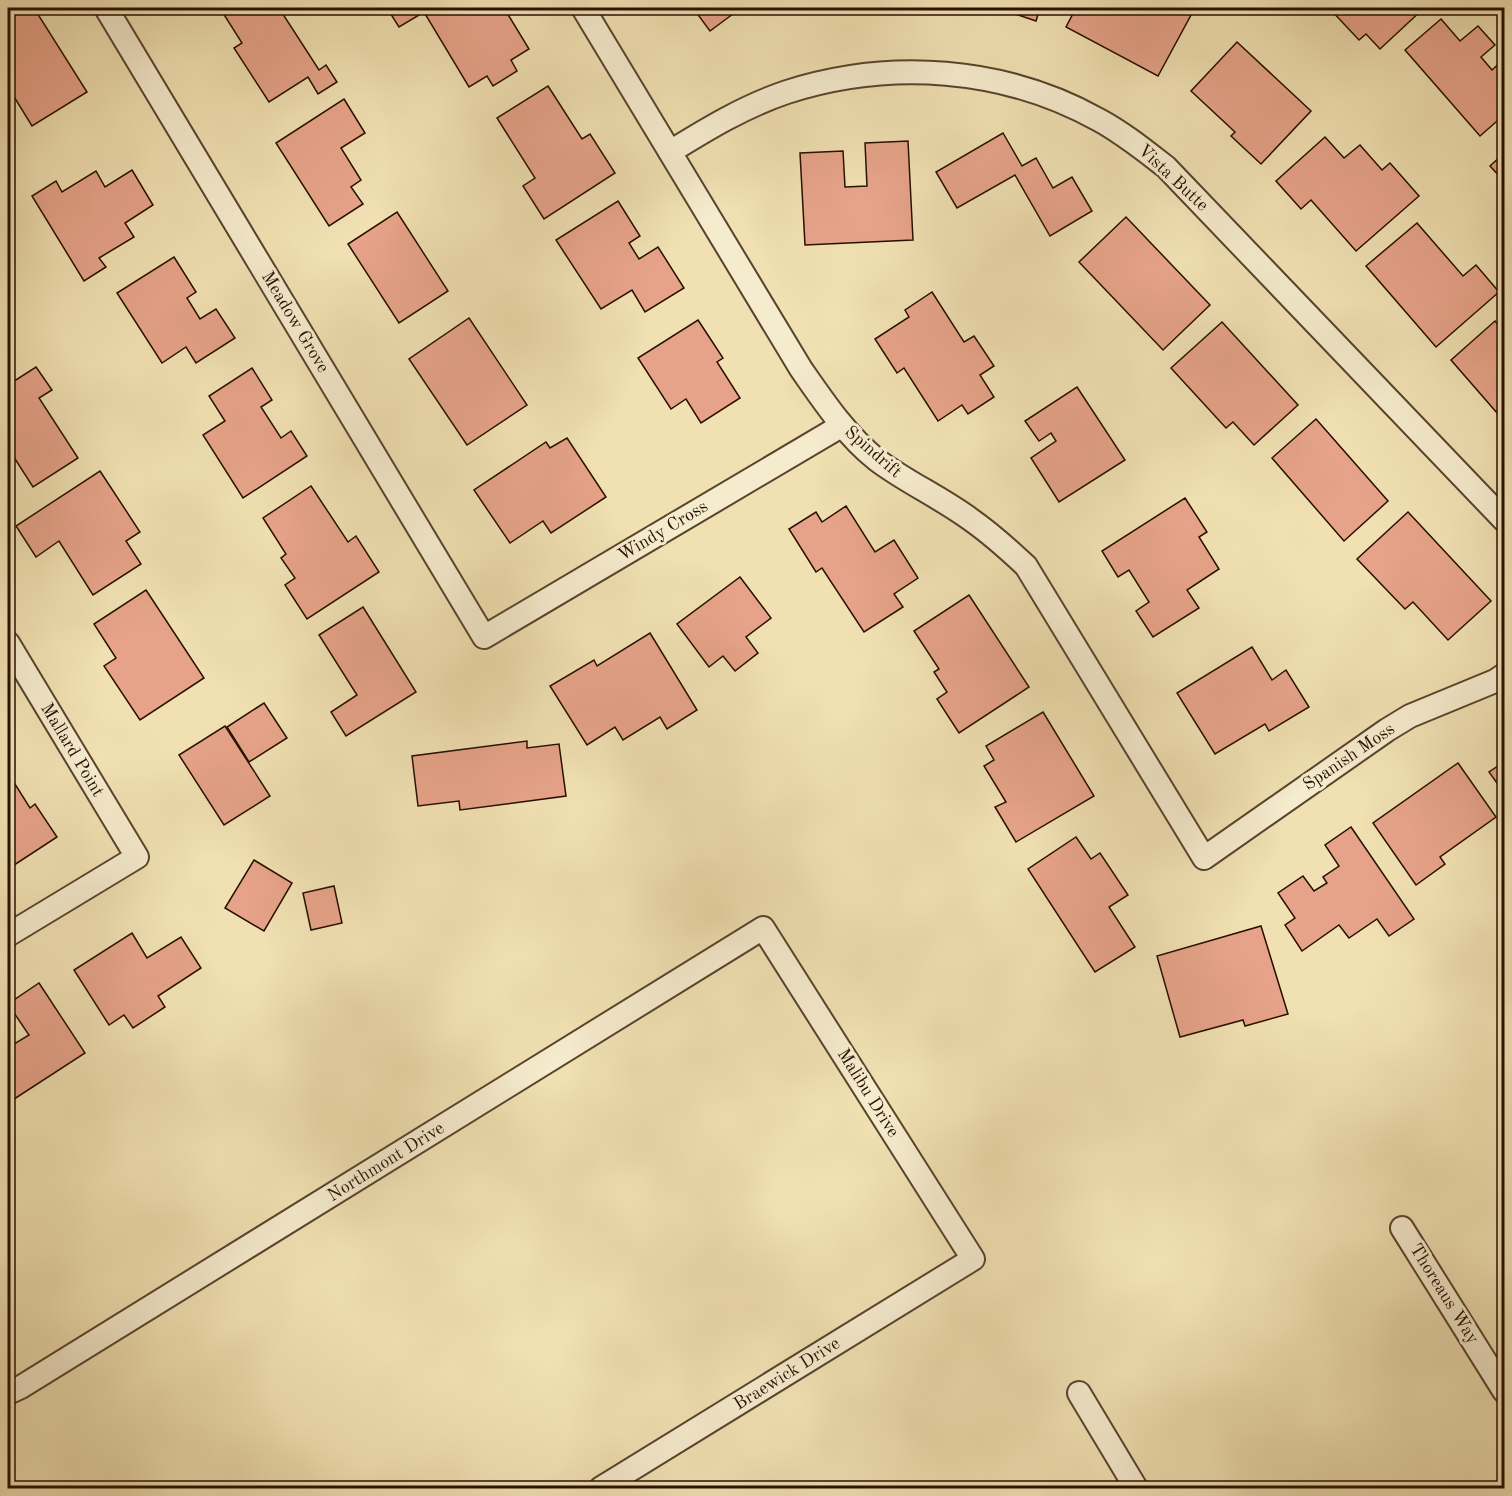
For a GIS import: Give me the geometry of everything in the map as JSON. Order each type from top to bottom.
[{"type":"street","name":"Meadow Grove","points":[[106,8],[484,637]]},
{"type":"street","name":"Spindrift","points":[[583,8],[801,369],[841,426],[875,458],[904,479],[969,518],[999,540],[1026,566],[1204,858]]},
{"type":"street","name":"Vista Butte","points":[[670,152],[729,116],[784,93],[823,81],[863,74],[904,71],[944,73],[1005,83],[1062,102],[1125,136],[1166,167],[1504,520]]},
{"type":"street","name":"Windy Cross","points":[[484,637],[841,426]]},
{"type":"street","name":"Mallard Point","points":[[8,643],[137,857],[8,935]]},
{"type":"street","name":"Spanish Moss","points":[[1204,858],[1387,730],[1410,716],[1495,681],[1504,675]]},
{"type":"street","name":"Malibu Drive","points":[[763,928],[973,1259]]},
{"type":"street","name":"Northmont Drive","points":[[8,1393],[763,928]]},
{"type":"street","name":"Thoreaus Way","points":[[1402,1228],[1504,1391]]},
{"type":"street","name":"Braewick Drive","points":[[601,1488],[973,1259]]},
{"type":"street","points":[[1078,1394],[1136,1488]]},
{"type":"building","points":[[15,8],[34,8],[87,92],[32,126],[8,87],[8,12]]},
{"type":"building","points":[[232,8],[279,8],[319,70],[326,65],[337,82],[318,94],[308,77],[269,102],[234,48],[242,43],[223,13]]},
{"type":"building","points":[[387,8],[504,8],[529,49],[511,60],[517,71],[493,86],[487,76],[469,87],[424,12],[399,27]]},
{"type":"building","points":[[693,8],[741,8],[710,31]]},
{"type":"building","points":[[997,8],[1040,8],[1036,21]]},
{"type":"building","points":[[1076,8],[1176,8],[1191,15],[1158,76],[1066,27]]},
{"type":"building","points":[[1329,8],[1424,8],[1380,49],[1366,34],[1359,40]]},
{"type":"building","points":[[1441,19],[1460,41],[1478,26],[1495,45],[1481,57],[1492,70],[1504,59],[1504,115],[1480,136],[1405,50]]},
{"type":"building","points":[[1237,42],[1311,111],[1261,164],[1231,136],[1235,132],[1191,91]]},
{"type":"building","points":[[548,86],[582,139],[590,134],[615,173],[544,219],[523,186],[535,178],[497,118]]},
{"type":"building","points":[[344,99],[365,133],[341,148],[361,180],[351,187],[363,204],[329,226],[276,143]]},
{"type":"building","points":[[1003,133],[1022,166],[1036,158],[1053,188],[1072,177],[1092,211],[1050,236],[1015,175],[957,208],[936,172]]},
{"type":"building","points":[[1325,137],[1344,158],[1360,145],[1382,170],[1390,163],[1419,196],[1356,251],[1311,200],[1301,209],[1276,181]]},
{"type":"building","points":[[908,141],[913,240],[805,245],[800,153],[843,151],[845,187],[867,186],[865,143]]},
{"type":"building","points":[[1502,155],[1504,157],[1504,181],[1490,166]]},
{"type":"building","points":[[132,170],[153,205],[125,223],[134,237],[99,258],[106,267],[84,281],[32,196],[56,181],[62,192],[96,171],[105,187]]},
{"type":"building","points":[[618,201],[640,236],[629,243],[639,259],[658,247],[684,288],[645,312],[632,290],[601,309],[556,240]]},
{"type":"building","points":[[397,212],[448,291],[399,323],[348,244]]},
{"type":"building","points":[[1126,217],[1210,305],[1163,350],[1079,262]]},
{"type":"building","points":[[1417,223],[1463,276],[1476,265],[1499,292],[1436,347],[1366,266]]},
{"type":"building","points":[[174,257],[196,292],[187,298],[200,319],[216,309],[235,338],[196,363],[186,347],[162,363],[117,293]]},
{"type":"building","points":[[932,292],[964,342],[974,336],[994,366],[980,375],[994,397],[968,414],[962,405],[938,421],[904,368],[897,373],[875,339],[909,317],[905,310]]},
{"type":"building","points":[[469,318],[527,405],[467,445],[409,359]]},
{"type":"building","points":[[698,320],[723,358],[717,362],[740,398],[701,423],[686,399],[671,409],[638,358]]},
{"type":"building","points":[[1495,321],[1504,332],[1504,421],[1451,360]]},
{"type":"building","points":[[1222,322],[1298,405],[1254,445],[1233,422],[1226,428],[1171,368]]},
{"type":"building","points":[[36,367],[52,390],[39,398],[78,458],[33,487],[8,448],[8,385]]},
{"type":"building","points":[[252,368],[272,400],[261,407],[281,438],[291,431],[307,456],[243,498],[203,435],[225,421],[209,396]]},
{"type":"building","points":[[1077,387],[1125,460],[1059,502],[1031,458],[1056,441],[1051,433],[1039,441],[1025,421]]},
{"type":"building","points":[[1316,419],[1388,501],[1344,541],[1272,458]]},
{"type":"building","points":[[567,438],[606,497],[551,533],[543,521],[510,543],[474,490],[546,442],[550,448]]},
{"type":"building","points":[[100,471],[140,532],[126,541],[141,564],[93,595],[59,541],[36,557],[16,526]]},
{"type":"building","points":[[311,486],[348,542],[356,536],[379,572],[307,619],[285,585],[295,578],[281,558],[286,554],[263,518]]},
{"type":"building","points":[[1185,498],[1207,532],[1199,537],[1219,569],[1187,590],[1199,608],[1153,637],[1136,611],[1149,602],[1129,570],[1118,577],[1102,551]]},
{"type":"building","points":[[846,506],[875,552],[894,540],[918,578],[894,594],[903,607],[864,632],[822,568],[816,572],[789,529],[816,512],[822,522]]},
{"type":"building","points":[[1408,512],[1491,601],[1448,640],[1413,602],[1405,609],[1357,559]]},
{"type":"building","points":[[740,577],[771,618],[746,637],[758,653],[735,671],[723,656],[709,667],[677,624]]},
{"type":"building","points":[[146,590],[204,678],[140,720],[104,666],[116,658],[94,624]]},
{"type":"building","points":[[969,595],[1029,687],[959,733],[937,699],[947,692],[934,672],[939,669],[914,631]]},
{"type":"building","points":[[363,607],[416,692],[346,736],[331,712],[357,695],[319,635]]},
{"type":"building","points":[[650,633],[697,710],[667,729],[660,717],[623,740],[615,727],[587,745],[550,686],[594,660],[597,666]]},
{"type":"building","points":[[1252,647],[1272,680],[1286,670],[1309,707],[1269,731],[1265,724],[1215,754],[1177,693]]},
{"type":"building","points":[[264,703],[287,738],[249,762],[227,727]]},
{"type":"building","points":[[1043,712],[1094,796],[1016,842],[995,807],[1006,802],[984,766],[994,760],[986,746]]},
{"type":"building","points":[[225,726],[270,796],[224,825],[179,755]]},
{"type":"building","points":[[527,741],[527,748],[559,744],[566,796],[460,810],[459,801],[418,806],[412,756]]},
{"type":"building","points":[[1504,762],[1504,793],[1489,772]]},
{"type":"building","points":[[1458,763],[1496,817],[1440,857],[1445,864],[1416,885],[1373,823]]},
{"type":"building","points":[[8,773],[30,808],[35,804],[57,837],[8,869]]},
{"type":"building","points":[[1351,827],[1414,919],[1389,936],[1377,919],[1349,938],[1339,925],[1302,951],[1285,925],[1295,918],[1278,893],[1303,876],[1314,891],[1327,883],[1323,877],[1339,866],[1325,845]]},
{"type":"building","points":[[1076,837],[1091,859],[1100,853],[1128,895],[1109,907],[1135,947],[1095,972],[1028,869]]},
{"type":"building","points":[[254,860],[292,883],[264,931],[225,908]]},
{"type":"building","points":[[334,886],[342,923],[311,930],[303,893]]},
{"type":"building","points":[[1261,926],[1288,1014],[1245,1026],[1243,1020],[1180,1037],[1157,956]]},
{"type":"building","points":[[132,933],[147,958],[181,937],[201,968],[158,996],[165,1007],[133,1028],[124,1015],[109,1025],[74,970]]},
{"type":"building","points":[[39,983],[85,1053],[8,1103],[8,1040],[11,1046],[29,1035],[8,1004]]}]
